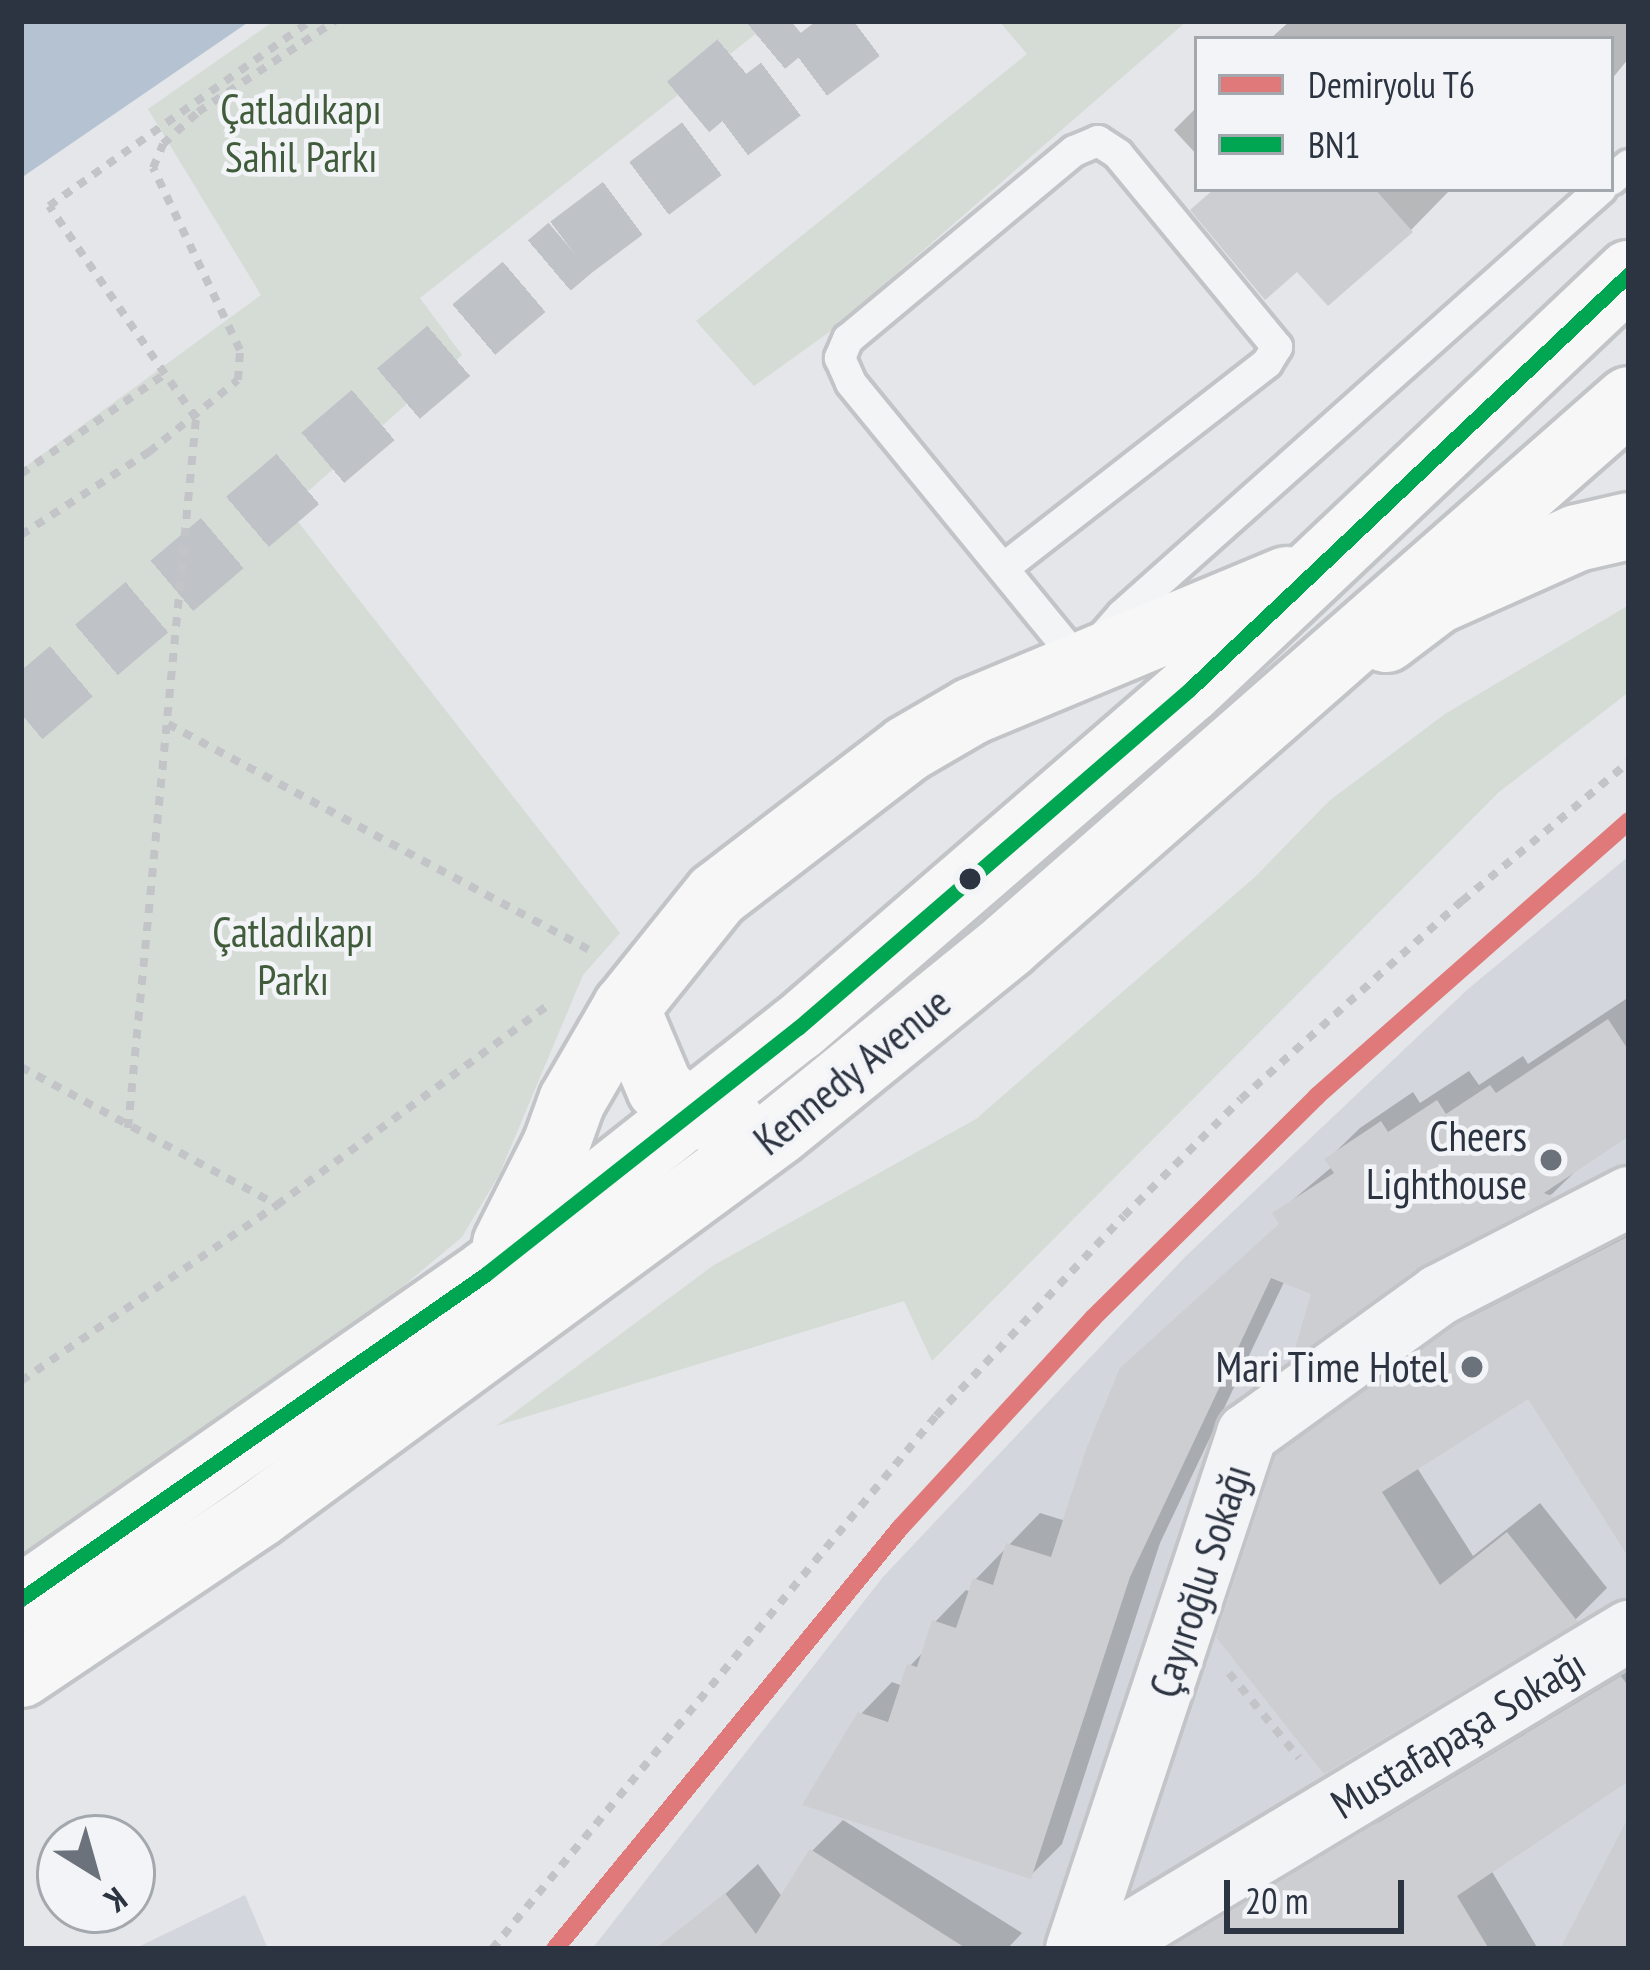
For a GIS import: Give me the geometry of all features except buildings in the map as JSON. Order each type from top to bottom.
[{"type":"main road","name":"Kennedy Avenue","points":[[21,1599],[486,1274],[978,877],[1318,567],[1629,274]]},
{"type":"main road","name":"Kennedy Avenue","points":[[21,1674],[260,1514],[778,1132],[1009,944],[1629,400]]},
{"type":"main road","points":[[1198,775],[1436,602],[1577,538],[1629,526]]},
{"type":"main road","points":[[486,1274],[512,1236],[572,1101],[637,995],[717,896],[907,749],[973,711],[1318,567]]},
{"type":"main road","points":[[637,995],[660,1088],[688,1114],[778,1132]]},
{"type":"street","name":"Çayıroğlu Sokağı","points":[[1076,1949],[1247,1434],[1439,1295],[1629,1197]]},
{"type":"street","name":"Mustafapaşa Sokağı","points":[[1102,1949],[1629,1631]]},
{"type":"lane","points":[[1005,567],[1267,363],[1277,347],[1118,154],[1098,141],[1074,151],[848,339],[840,358],[851,383],[1080,663],[1140,599],[1598,192]]},
{"type":"path","points":[[128,1128],[196,418],[49,206],[310,21]]},
{"type":"path","points":[[21,535],[196,418],[238,380],[240,350],[153,168],[163,144],[198,112],[335,21]]},
{"type":"path","points":[[21,474],[165,374]]},
{"type":"path","points":[[168,724],[637,995]]},
{"type":"path","points":[[492,1949],[936,1416],[1124,1216],[1240,1099],[1462,901],[1629,762]]},
{"type":"path","points":[[21,1381],[277,1205],[550,1004]]},
{"type":"path","points":[[21,1067],[277,1205]]},
{"type":"path","points":[[1187,1623],[1338,1806]]},
{"type":"shaded area","points":[[1629,856],[1629,1949],[592,1949],[883,1577],[1185,1257],[1468,989]]},
{"type":"shaded area","points":[[245,1895],[268,1949],[134,1949]]},
{"type":"green space","name":"Çatladıkapı Parkı","points":[[274,21],[772,21],[420,298],[462,355],[288,509],[620,933],[583,975],[499,1175],[462,1237],[328,1349],[21,1562],[21,470],[261,295],[148,109]]},
{"type":"green space","points":[[999,21],[1187,21],[828,333],[754,386],[696,321],[1027,54]]},
{"type":"green space","points":[[1629,605],[1629,692],[1499,792],[932,1361],[904,1301],[496,1426],[714,1265],[976,1119],[1255,877],[1329,801],[1445,714]]},
{"type":"water","points":[[21,21],[250,21],[21,178]]},
{"type":"tunnel","points":[[688,107],[791,21]]},
{"type":"tunnel","points":[[21,714],[570,248],[871,21]]},
{"type":"rail line","name":"T6","points":[[555,1949],[900,1528],[1093,1318],[1317,1096],[1629,821]]},
{"type":"transit line","name":"BN1","points":[[21,1599],[486,1274],[798,1028],[1189,690],[1629,274]]},
{"type":"place","name":"Cheers Lighthouse","points":[[1551,1160]]},
{"type":"place","name":"Mari Time Hotel","points":[[1472,1367]]},
{"type":"park label","name":"Çatladıkapı Sahil Parkı","points":[[301,133]]}]
